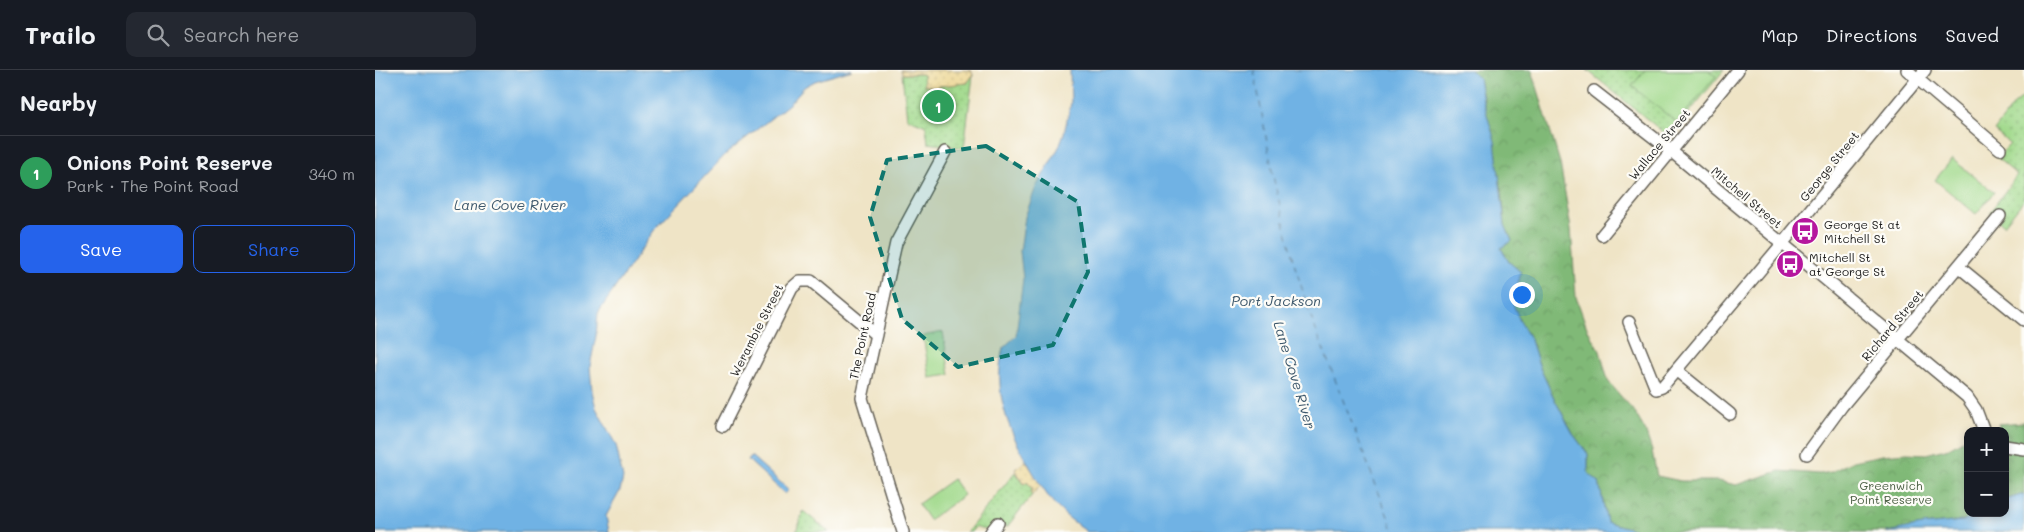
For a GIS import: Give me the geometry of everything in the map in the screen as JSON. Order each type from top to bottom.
[{"type":"street","name":"Wallace Street","points":[[1602,235],[1738,70]]},
{"type":"street","points":[[1907,70],[1921,74],[2001,149]]},
{"type":"street","name":"George Street","points":[[1629,322],[1657,388],[1662,387],[1921,74]]},
{"type":"street","name":"Mitchell Street","points":[[1594,92],[1671,151],[1970,401],[1976,410],[1982,427]]},
{"type":"street","name":"The Point Road","points":[[903,532],[862,398],[896,244],[945,152]]},
{"type":"street","name":"Richard Street","points":[[1807,454],[1842,406],[2000,216]]},
{"type":"street","points":[[1959,267],[2024,320]]},
{"type":"street","name":"Werambie Street","points":[[723,426],[792,288],[800,281],[811,281],[876,335]]},
{"type":"street","points":[[1677,371],[1731,414]]},
{"type":"street","points":[[2009,447],[2024,450]]},
{"type":"highlighted area","points":[[986,146],[1078,202],[1088,272],[1053,345],[958,367],[902,319],[870,217],[887,160]]},
{"type":"green space","name":"Greenwich Point Reserve","points":[[1471,70],[1532,70],[1560,163],[1571,229],[1576,297],[1587,328],[1600,351],[1608,381],[1635,413],[1645,430],[1657,476],[1681,481],[1719,481],[1736,485],[1779,471],[1820,474],[1831,472],[1853,461],[1882,455],[1926,454],[1949,448],[1964,439],[1964,517],[1974,517],[1963,521],[1887,532],[1643,532],[1607,522],[1599,482],[1588,473],[1588,454],[1573,434],[1555,400],[1540,368],[1531,340],[1513,304],[1521,272],[1509,262],[1501,248],[1512,241],[1505,225],[1502,191],[1479,78]]},
{"type":"green space","points":[[1587,70],[1724,70],[1669,137]]},
{"type":"green space","points":[[1645,70],[1708,70],[1716,76],[1677,123],[1632,86]]},
{"type":"green space","points":[[902,74],[923,74],[924,86],[930,86],[931,93],[939,86],[967,83],[973,75],[964,148],[928,143],[926,126],[907,118]]},
{"type":"green space","points":[[2024,96],[2024,200],[2004,225],[1990,212],[2017,175],[1997,158],[2010,144],[1994,131],[2015,103]]},
{"type":"green space","points":[[1952,159],[1994,192],[1976,214],[1935,180]]},
{"type":"green space","points":[[943,332],[950,375],[930,378],[923,336]]},
{"type":"green space","points":[[2024,422],[2024,494],[2009,499],[2009,427],[1999,427],[1998,424]]},
{"type":"green space","points":[[1015,472],[1024,484],[1027,482],[1033,490],[1031,492],[1032,495],[1007,527],[1003,524],[989,530],[975,527],[971,532],[967,532]]},
{"type":"green space","points":[[953,479],[964,495],[929,520],[918,504]]},
{"type":"green space","points":[[803,511],[829,532],[796,532]]},
{"type":"sand","points":[[901,70],[971,70],[973,75],[967,83],[939,86],[939,93],[931,93],[930,86],[924,86],[923,74],[902,74]]},
{"type":"sand","points":[[1026,461],[1041,485],[1032,495],[1030,492],[1033,490],[1027,482],[1024,484],[1015,469]]},
{"type":"water","name":"Lane Cove River","points":[[375,70],[852,70],[815,81],[804,87],[789,104],[726,154],[655,229],[598,313],[590,366],[592,391],[596,408],[616,445],[623,478],[620,491],[606,516],[609,532],[375,532]]},
{"type":"water","name":"Port Jackson","points":[[1070,70],[1471,70],[1479,78],[1483,101],[1495,141],[1505,225],[1512,241],[1501,248],[1509,262],[1521,272],[1513,304],[1531,340],[1540,368],[1555,400],[1573,434],[1588,454],[1588,473],[1599,482],[1607,522],[1643,532],[1087,532],[1060,511],[1042,487],[1021,451],[1008,423],[1001,394],[1000,364],[1003,348],[1016,336],[1023,279],[1020,251],[1025,217],[1036,187],[1059,147],[1064,133],[1071,103]]},
{"type":"water","points":[[751,456],[789,490],[785,494],[748,460]]},
{"type":"water","points":[[2024,494],[2024,532],[1887,532],[1922,525],[1963,521],[1974,517],[2009,517],[2009,499]]},
{"type":"ferry route","points":[[1254,70],[1273,176],[1293,260],[1312,320],[1394,532]]},
{"type":"place","name":"Onions Point Reserve","points":[[938,106]]},
{"type":"place","name":"George St at Mitchell St","points":[[1805,231]]},
{"type":"place","name":"Mitchell St at George St","points":[[1790,264]]}]
